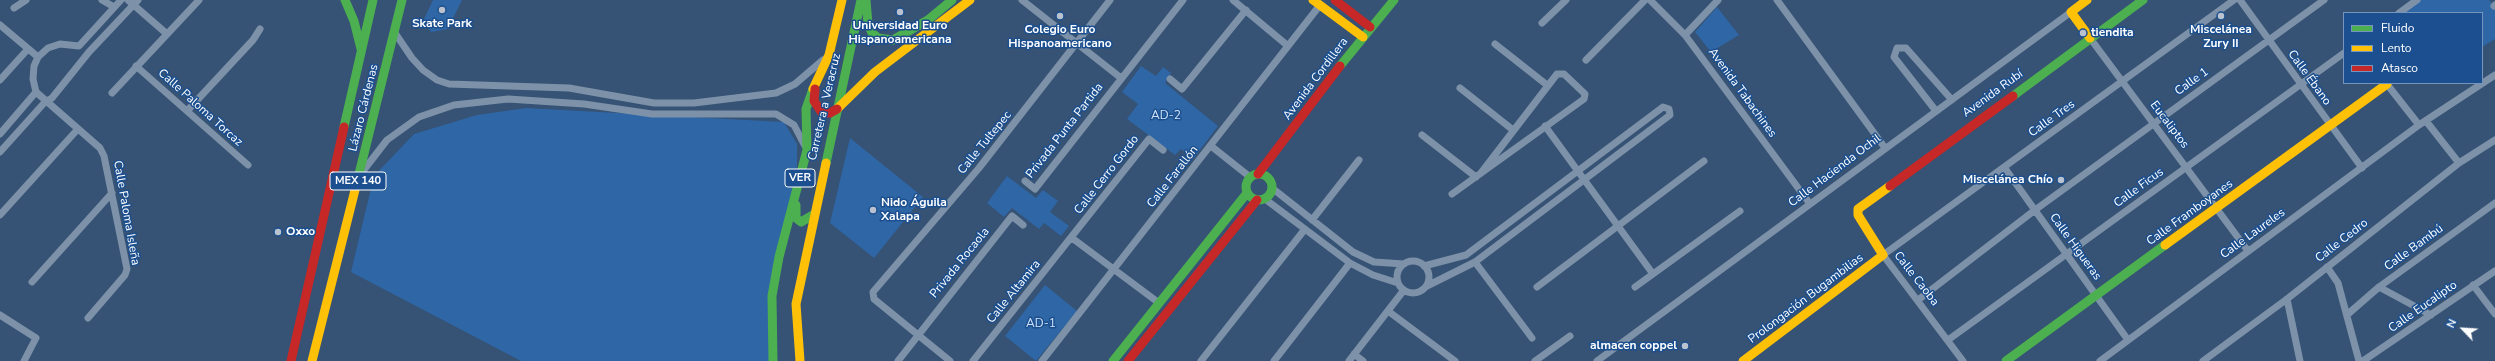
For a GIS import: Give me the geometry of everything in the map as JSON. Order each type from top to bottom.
[{"type":"main road","points":[[345,0],[354,20],[361,49]]},
{"type":"main road","name":"Lázaro Cárdenas","points":[[290,361],[373,0]]},
{"type":"main road","name":"Lázaro Cárdenas","points":[[312,361],[404,0]]},
{"type":"main road","name":"Carretera a Veracruz","points":[[773,361],[772,296],[779,257],[807,150],[806,109],[816,80],[829,55],[839,19],[842,0]]},
{"type":"main road","name":"Carretera a Veracruz","points":[[800,361],[796,304],[813,215],[861,0]]},
{"type":"main road","points":[[866,0],[868,24],[872,33],[878,38],[893,40],[928,20],[952,0]]},
{"type":"main road","points":[[816,80],[814,101],[816,108],[822,113],[830,113],[837,109],[886,64],[970,0]]},
{"type":"main road","points":[[1335,0],[1370,26]]},
{"type":"main road","name":"Avenida Cordillera","points":[[1254,176],[1370,26],[1394,0]]},
{"type":"main road","name":"Calle Hacienda Ochil","points":[[2071,12],[2087,0]]},
{"type":"main road","name":"Avenida Rubí","points":[[1858,208],[2143,0]]},
{"type":"main road","points":[[1317,3],[1363,37]]},
{"type":"main road","name":"Eucaliptos","points":[[2071,12],[2090,38]]},
{"type":"main road","name":"Calle Framboyanes","points":[[2006,361],[2386,84]]},
{"type":"main road","points":[[1113,361],[1247,193],[1246,184],[1254,176],[1266,177],[1272,188],[1128,361]]},
{"type":"main road","points":[[798,185],[796,218],[801,222],[813,215]]},
{"type":"main road","points":[[1247,193],[1261,200]]},
{"type":"main road","name":"Calle Caoba","points":[[1858,208],[1858,215],[1883,255]]},
{"type":"main road","name":"Prolongación Bugambilias","points":[[1743,361],[1883,255]]},
{"type":"street","points":[[14,8],[26,0]]},
{"type":"street","points":[[102,0],[114,7]]},
{"type":"street","points":[[0,134],[36,92],[33,79],[34,66],[38,57],[48,48],[60,44],[79,46],[121,0]]},
{"type":"street","points":[[112,92],[198,0]]},
{"type":"street","points":[[1022,0],[1121,78],[1183,0]]},
{"type":"street","name":"Calle Tultepec","points":[[918,335],[872,296],[979,168],[1110,0]]},
{"type":"street","points":[[1233,0],[1288,46]]},
{"type":"street","points":[[1542,23],[1566,0]]},
{"type":"street","points":[[1586,60],[1645,0]]},
{"type":"street","name":"Avenida Tabachines","points":[[1650,0],[1685,35],[1810,204]]},
{"type":"street","points":[[1685,35],[1718,0]]},
{"type":"street","points":[[1778,0],[1885,148]]},
{"type":"street","name":"Calle Tres","points":[[1883,255],[2234,0]]},
{"type":"street","name":"Calle Ébano","points":[[2240,0],[2362,168]]},
{"type":"street","name":"Calle 1","points":[[1918,300],[2035,210],[2324,0]]},
{"type":"street","points":[[2404,12],[2417,0]]},
{"type":"street","points":[[0,152],[45,102],[52,98],[89,52],[133,2],[167,34]]},
{"type":"street","name":"Calle Farallón","points":[[1042,361],[1115,270],[1288,46],[1317,3]]},
{"type":"street","points":[[1170,79],[1182,88],[1246,10]]},
{"type":"street","name":"Calle Hacienda Ochil","points":[[1597,361],[2071,12]]},
{"type":"street","points":[[0,25],[38,57]]},
{"type":"street","points":[[187,111],[260,29]]},
{"type":"street","points":[[395,33],[412,58],[424,70],[437,80],[449,84],[569,88],[654,103],[694,103],[776,93],[807,76],[829,55]]},
{"type":"street","name":"Eucaliptos","points":[[2090,38],[2248,251]]},
{"type":"street","points":[[1495,44],[1547,85]]},
{"type":"street","points":[[0,80],[28,48]]},
{"type":"street","points":[[1936,111],[1894,57],[1897,48],[1906,48],[1952,100]]},
{"type":"street","name":"Calle Ficus","points":[[1948,340],[2343,54]]},
{"type":"street","name":"Calle Paloma Torcaz","points":[[136,66],[248,165]]},
{"type":"street","points":[[1452,194],[1585,97],[1561,73],[1557,74],[1478,175]]},
{"type":"street","name":"Calle Laureles","points":[[2483,83],[2495,75]]},
{"type":"street","name":"Privada Punta Partida","points":[[1025,181],[1035,189],[1121,78]]},
{"type":"street","points":[[2388,84],[2419,125]]},
{"type":"street","name":"Calle Laureles","points":[[2100,361],[2419,125],[2482,84]]},
{"type":"street","points":[[1460,88],[1514,130]]},
{"type":"street","name":"Calle Paloma Isleña","points":[[36,92],[45,102],[100,148],[104,156],[126,269],[125,275],[88,318]]},
{"type":"street","points":[[360,174],[386,140],[419,117],[454,105],[508,99],[584,104],[652,114],[776,114],[794,125],[807,150]]},
{"type":"street","points":[[1261,200],[1304,228],[1350,263],[1373,275],[1398,283],[1404,290],[1418,292],[1475,262],[1670,115],[1669,109],[1663,107],[1466,255],[1424,266]]},
{"type":"street","points":[[2426,121],[2459,163]]},
{"type":"street","points":[[1545,126],[1654,274]]},
{"type":"street","points":[[0,215],[77,130]]},
{"type":"street","points":[[1422,135],[1478,175]]},
{"type":"street","name":"Calle Cerro Gordo","points":[[1072,238],[1149,139],[1163,150]]},
{"type":"street","name":"Calle Cedro","points":[[2203,361],[2287,299],[2459,163],[2495,140]]},
{"type":"street","points":[[1211,146],[1254,176]]},
{"type":"street","points":[[1312,220],[1359,160]]},
{"type":"street","points":[[1537,287],[1704,161]]},
{"type":"street","name":"Calle Higueras","points":[[2004,167],[2128,340]]},
{"type":"street","points":[[1272,188],[1353,252],[1374,262],[1404,264],[1414,261],[1424,266],[1429,275],[1427,286]]},
{"type":"street","points":[[32,282],[112,193]]},
{"type":"street","name":"Calle Bambú","points":[[2348,314],[2379,287],[2495,203]]},
{"type":"street","points":[[1635,287],[1740,211]]},
{"type":"street","name":"Privada Rocaola","points":[[918,335],[1012,216],[1023,225]]},
{"type":"street","points":[[1201,361],[1304,228]]},
{"type":"street","points":[[1496,233],[1502,242]]},
{"type":"street","points":[[1326,245],[1333,236]]},
{"type":"street","points":[[1072,238],[1159,303]]},
{"type":"street","name":"Calle Altamira","points":[[973,361],[1072,238]]},
{"type":"street","name":"Calle Caoba","points":[[1883,255],[1964,361]]},
{"type":"street","points":[[1475,262],[1532,338]]},
{"type":"street","points":[[1274,361],[1350,263]]},
{"type":"street","points":[[1398,283],[1398,273],[1404,264]]},
{"type":"street","points":[[2327,267],[2338,283],[2348,314],[2359,361]]},
{"type":"street","name":"Calle Eucalipto","points":[[2363,361],[2495,271]]},
{"type":"street","points":[[2473,285],[2495,314]]},
{"type":"street","points":[[2379,287],[2431,315]]},
{"type":"street","points":[[1349,361],[1404,290]]},
{"type":"street","points":[[2287,299],[2297,360]]},
{"type":"street","points":[[1388,311],[1455,361]]},
{"type":"street","points":[[0,315],[36,338],[24,361]]},
{"type":"street","points":[[898,361],[918,335],[950,361]]},
{"type":"street","points":[[1535,361],[1570,336]]},
{"type":"street","points":[[1354,354],[1364,361]]},
{"type":"green space","name":"Skate Park","points":[[433,0],[462,0],[448,29],[431,32],[423,21]]},
{"type":"green space","points":[[2417,0],[2489,0],[2495,7],[2495,39],[2483,46],[2483,12],[2406,12],[2404,9]]},
{"type":"green space","points":[[1717,7],[1739,35],[1711,52],[1695,32]]},
{"type":"green space","name":"AD-2","points":[[1141,66],[1156,76],[1163,67],[1171,73],[1165,83],[1218,126],[1193,159],[1181,149],[1175,155],[1127,119],[1138,104],[1122,92]]},
{"type":"green space","points":[[526,108],[784,122],[797,144],[797,165],[770,334],[773,361],[521,361],[351,272],[374,176],[414,134],[477,115]]},
{"type":"green space","name":"Nido Águila Xalapa","points":[[850,138],[923,197],[874,258],[830,223]]},
{"type":"green space","points":[[1007,176],[1036,198],[1043,190],[1058,201],[1050,212],[1069,226],[1061,236],[1044,223],[1039,229],[1012,208],[1004,217],[987,203]]},
{"type":"green space","name":"AD-1","points":[[1045,285],[1077,311],[1036,361],[1005,336]]},
{"type":"traffic: fast","points":[[345,0],[354,21],[361,49]]},
{"type":"traffic: fast","points":[[344,127],[373,0]]},
{"type":"traffic: fast","points":[[358,178],[402,0]]},
{"type":"traffic: fast","points":[[826,163],[861,0]]},
{"type":"traffic: fast","points":[[866,0],[868,24],[872,33],[878,38],[893,40],[928,20],[952,0]]},
{"type":"traffic: fast","points":[[1340,66],[1394,0]]},
{"type":"traffic: fast","points":[[2013,96],[2143,0]]},
{"type":"traffic: fast","points":[[773,361],[772,296],[779,257],[807,150],[806,109],[813,89]]},
{"type":"traffic: fast","points":[[1259,174],[1268,178],[1272,187],[1268,196],[1259,200],[1250,196],[1246,187],[1250,178],[1259,174]]},
{"type":"traffic: fast","points":[[1113,361],[1247,193]]},
{"type":"traffic: fast","points":[[796,205],[796,218],[801,222],[813,215]]},
{"type":"traffic: fast","points":[[2006,361],[2165,245]]},
{"type":"traffic: slow","points":[[813,89],[829,55],[842,0]]},
{"type":"traffic: slow","points":[[837,109],[875,72],[970,0]]},
{"type":"traffic: slow","points":[[1313,0],[1363,37]]},
{"type":"traffic: slow","points":[[2087,0],[2071,12],[2090,38]]},
{"type":"traffic: slow","points":[[2165,245],[2387,84]]},
{"type":"traffic: slow","points":[[800,361],[796,304],[826,163]]},
{"type":"traffic: slow","points":[[312,361],[358,178]]},
{"type":"traffic: slow","points":[[1743,361],[1883,255],[1858,215],[1858,209],[1890,186]]},
{"type":"traffic: jam","points":[[1335,0],[1370,27]]},
{"type":"traffic: jam","points":[[1258,174],[1340,66]]},
{"type":"traffic: jam","points":[[815,89],[814,101],[822,113],[830,113],[837,109]]},
{"type":"traffic: jam","points":[[1890,186],[2013,96]]},
{"type":"traffic: jam","points":[[291,361],[344,127]]},
{"type":"traffic: jam","points":[[1128,361],[1257,200]]},
{"type":"place","name":"Skate Park","points":[[442,10]]},
{"type":"place","name":"Universidad Euro Hispanoamericana","points":[[900,12]]},
{"type":"place","name":"Colegio Euro Hispanoamericano","points":[[1060,16]]},
{"type":"place","name":"Miscelánea Zury II","points":[[2221,16]]},
{"type":"place","name":"tiendita","points":[[2083,33]]},
{"type":"place","name":"Miscelánea Chío","points":[[2061,180]]},
{"type":"place","name":"Nido Águila Xalapa","points":[[873,210]]},
{"type":"place","name":"Oxxo","points":[[278,232]]},
{"type":"place","name":"almacen coppel","points":[[1685,346]]}]
